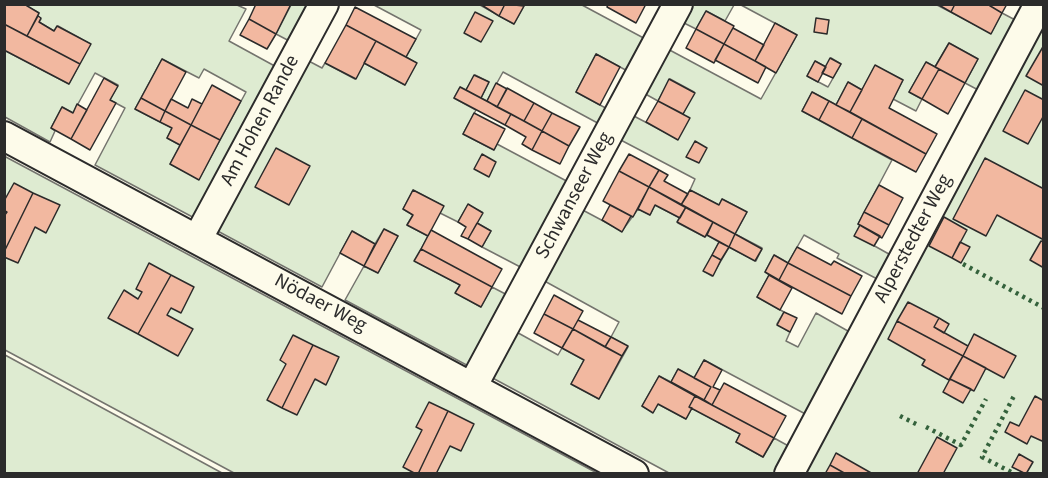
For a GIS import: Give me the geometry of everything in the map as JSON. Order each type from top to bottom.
[{"type":"street","name":"Am Hohen Rande","points":[[198,238],[324,4]]},
{"type":"street","name":"Schwanseer Weg","points":[[472,387],[678,4]]},
{"type":"street","name":"Alperstedter Weg","points":[[789,474],[1039,4]]},
{"type":"street","name":"Nödaer Weg","points":[[4,136],[198,238],[634,474]]},
{"type":"green space","points":[[24,5],[237,5],[246,9],[229,41],[282,70],[200,221],[95,165],[125,108],[110,100],[118,85],[95,73],[73,113],[62,107],[51,128],[55,131],[50,142],[5,117],[4,50],[69,84],[90,44],[58,26],[54,31],[39,22],[41,19],[38,16],[39,13]],"holes":[[[162,59],[199,78],[204,69],[246,92],[199,179],[170,164],[180,145],[167,138],[172,128],[135,109]]]},
{"type":"green space","points":[[291,5],[307,5],[314,9],[295,44],[276,34]]},
{"type":"green space","points":[[374,5],[480,5],[514,24],[524,6],[522,5],[582,5],[651,42],[633,74],[596,54],[576,92],[613,112],[605,127],[503,72],[487,101],[481,98],[489,82],[475,75],[466,90],[460,87],[454,98],[476,110],[463,134],[494,150],[497,144],[574,185],[528,271],[482,247],[491,231],[477,223],[482,212],[468,205],[458,222],[440,213],[443,206],[413,190],[403,209],[413,215],[407,225],[428,236],[415,261],[460,285],[456,293],[481,307],[492,287],[513,298],[474,369],[345,300],[364,266],[378,273],[398,236],[384,229],[375,244],[352,231],[322,287],[212,228],[303,58],[322,68],[325,63],[355,79],[364,63],[405,85],[416,63],[406,57],[421,30]]},
{"type":"green space","points":[[686,5],[734,5],[725,21],[706,11],[696,29],[678,20]]},
{"type":"green space","points":[[741,5],[937,5],[991,33],[1002,13],[1021,23],[984,93],[965,83],[978,59],[949,43],[935,67],[926,62],[909,92],[922,99],[916,111],[893,99],[903,80],[875,66],[862,90],[848,82],[836,105],[812,92],[802,111],[892,160],[858,224],[860,225],[855,235],[896,258],[883,282],[837,258],[839,254],[804,235],[788,263],[774,255],[765,272],[769,275],[757,297],[784,312],[777,324],[790,332],[786,341],[798,347],[816,313],[855,335],[811,417],[704,360],[694,378],[678,369],[671,382],[659,376],[642,406],[653,412],[658,404],[686,419],[692,408],[740,434],[736,442],[763,457],[774,438],[794,449],[780,473],[669,473],[487,375],[511,329],[558,355],[562,348],[584,360],[571,384],[599,399],[628,347],[611,337],[619,322],[539,278],[577,207],[622,231],[638,209],[650,215],[655,205],[680,218],[678,223],[719,242],[704,271],[712,276],[729,247],[756,261],[762,248],[735,234],[747,212],[722,199],[719,205],[690,190],[695,179],[615,137],[628,113],[678,139],[683,114],[694,92],[670,79],[658,101],[640,91],[664,47],[761,99],[797,35]],"holes":[[[831,58],[841,64],[828,87],[807,76],[815,61],[826,67]]]},
{"type":"green space","points":[[1043,15],[1043,473],[798,473]]},
{"type":"green space","points":[[4,156],[597,473],[234,473],[5,350]]},
{"type":"green space","points":[[5,355],[222,473],[5,473]]},
{"type":"building","points":[[4,4],[24,4],[39,13],[27,36],[4,24]]},
{"type":"building","points":[[256,4],[291,4],[276,34],[249,19]]},
{"type":"building","points":[[480,4],[505,4],[499,16]]},
{"type":"building","points":[[505,4],[524,6],[514,24],[499,16]]},
{"type":"building","points":[[608,4],[646,4],[636,23],[607,7]]},
{"type":"building","points":[[937,4],[955,4],[951,12]]},
{"type":"building","points":[[955,4],[987,4],[1002,13],[991,34],[951,12]]},
{"type":"building","points":[[987,4],[1007,4],[1002,13]]},
{"type":"building","points":[[355,7],[416,39],[406,57],[346,25]]},
{"type":"building","points":[[706,11],[734,26],[724,44],[696,29]]},
{"type":"building","points":[[475,12],[493,21],[481,42],[464,33]]},
{"type":"building","points":[[38,16],[41,18],[39,22],[54,31],[57,26],[91,44],[80,64],[27,36]]},
{"type":"building","points":[[816,18],[829,20],[827,34],[814,32]]},
{"type":"building","points":[[249,19],[276,34],[267,49],[240,35]]},
{"type":"building","points":[[775,23],[797,35],[776,73],[755,61]]},
{"type":"building","points":[[4,24],[80,64],[69,84],[4,50]]},
{"type":"building","points":[[346,25],[376,41],[356,79],[325,63]]},
{"type":"building","points":[[733,28],[764,45],[755,61],[724,44]]},
{"type":"building","points":[[696,29],[724,44],[714,63],[686,48]]},
{"type":"building","points":[[376,41],[417,63],[405,85],[364,63]]},
{"type":"building","points":[[949,43],[978,59],[965,83],[935,67]]},
{"type":"building","points":[[724,44],[766,67],[758,83],[715,60]]},
{"type":"building","points":[[1044,45],[1044,86],[1026,76]]},
{"type":"building","points":[[596,54],[620,67],[600,105],[576,92]]},
{"type":"building","points":[[830,58],[841,64],[833,78],[822,73]]},
{"type":"building","points":[[162,59],[186,72],[165,111],[141,98]]},
{"type":"building","points":[[815,61],[826,67],[818,82],[807,76]]},
{"type":"building","points":[[926,62],[939,69],[922,99],[909,92]]},
{"type":"building","points":[[875,65],[903,80],[889,108],[937,134],[926,154],[850,112]]},
{"type":"building","points":[[939,69],[965,83],[948,114],[922,99]]},
{"type":"building","points":[[474,75],[489,82],[481,98],[466,90]]},
{"type":"building","points":[[104,78],[118,86],[110,100],[116,103],[90,150],[71,139]]},
{"type":"building","points":[[669,79],[695,93],[683,114],[658,101]]},
{"type":"building","points":[[848,82],[862,90],[850,112],[836,105]]},
{"type":"building","points":[[496,83],[507,89],[497,107],[487,101]]},
{"type":"building","points":[[212,85],[241,101],[220,140],[191,125]]},
{"type":"building","points":[[460,87],[511,114],[505,125],[454,98]]},
{"type":"building","points":[[507,88],[534,103],[524,121],[497,107]]},
{"type":"building","points":[[1025,90],[1044,100],[1044,115],[1028,144],[1003,131]]},
{"type":"building","points":[[812,92],[829,101],[819,120],[802,111]]},
{"type":"building","points":[[141,98],[165,111],[160,122],[135,109]]},
{"type":"building","points":[[171,99],[188,108],[192,99],[202,104],[191,125],[165,111]]},
{"type":"building","points":[[658,101],[690,118],[678,140],[646,122]]},
{"type":"building","points":[[829,101],[862,119],[852,138],[819,120]]},
{"type":"building","points":[[534,103],[552,113],[542,131],[524,121]]},
{"type":"building","points":[[77,104],[87,110],[71,139],[51,128],[62,107],[73,113]]},
{"type":"building","points":[[165,111],[191,125],[180,145],[167,138],[172,128],[160,122]]},
{"type":"building","points":[[474,113],[505,129],[494,150],[463,134]]},
{"type":"building","points":[[552,113],[580,127],[569,146],[542,131]]},
{"type":"building","points":[[511,114],[542,131],[532,150],[522,144],[526,137],[505,125]]},
{"type":"building","points":[[862,119],[926,154],[916,172],[852,138]]},
{"type":"building","points":[[191,125],[220,140],[199,180],[170,164]]},
{"type":"building","points":[[542,131],[569,146],[560,164],[532,150]]},
{"type":"building","points":[[695,141],[707,148],[699,163],[686,157]]},
{"type":"building","points":[[276,148],[310,166],[289,205],[255,187]]},
{"type":"building","points":[[482,154],[496,162],[489,177],[474,169]]},
{"type":"building","points":[[629,154],[659,170],[649,187],[619,171]]},
{"type":"building","points":[[985,158],[1044,189],[1044,240],[997,215],[986,236],[953,219]]},
{"type":"building","points":[[659,170],[668,175],[664,181],[688,194],[681,205],[649,187]]},
{"type":"building","points":[[619,171],[649,187],[633,217],[603,201]]},
{"type":"building","points":[[14,183],[33,193],[4,252],[4,216],[7,212],[4,210],[4,201]]},
{"type":"building","points":[[879,185],[903,198],[889,225],[864,212]]},
{"type":"building","points":[[649,187],[686,207],[680,218],[655,205],[650,215],[638,209]]},
{"type":"building","points":[[413,190],[444,206],[428,236],[407,225],[413,215],[403,209]]},
{"type":"building","points":[[690,190],[719,205],[722,199],[747,212],[735,234],[681,205]]},
{"type":"building","points":[[33,193],[60,205],[46,233],[35,227],[18,263],[4,257],[4,252]]},
{"type":"building","points":[[468,204],[483,213],[468,239],[461,236],[466,227],[458,222]]},
{"type":"building","points":[[610,205],[631,216],[622,232],[602,220]]},
{"type":"building","points":[[686,207],[713,222],[705,237],[677,222]]},
{"type":"building","points":[[864,212],[889,225],[882,238],[858,224]]},
{"type":"building","points":[[944,217],[967,230],[952,258],[929,246]]},
{"type":"building","points":[[713,222],[735,234],[729,247],[707,235]]},
{"type":"building","points":[[477,223],[491,231],[482,247],[468,239]]},
{"type":"building","points":[[860,225],[880,236],[874,246],[854,236]]},
{"type":"building","points":[[384,229],[398,236],[378,273],[364,266]]},
{"type":"building","points":[[431,230],[502,269],[492,287],[421,249]]},
{"type":"building","points":[[352,231],[375,244],[364,266],[340,253]]},
{"type":"building","points":[[735,234],[762,249],[755,261],[729,247]]},
{"type":"building","points":[[1041,241],[1044,242],[1044,268],[1030,260]]},
{"type":"building","points":[[719,242],[729,247],[721,260],[712,255]]},
{"type":"building","points":[[960,242],[970,247],[961,263],[952,258]]},
{"type":"building","points":[[797,247],[831,265],[834,261],[862,276],[851,296],[788,263]]},
{"type":"building","points":[[421,249],[492,287],[481,307],[455,293],[460,285],[414,261]]},
{"type":"building","points":[[712,255],[721,260],[713,276],[703,271]]},
{"type":"building","points":[[774,255],[788,263],[779,280],[765,272]]},
{"type":"building","points":[[149,263],[171,275],[138,334],[108,318],[124,290],[138,299],[142,292],[136,289]]},
{"type":"building","points":[[788,263],[851,296],[842,314],[779,280]]},
{"type":"building","points":[[171,275],[194,287],[181,313],[171,308],[167,315],[193,329],[178,356],[138,334]]},
{"type":"building","points":[[769,275],[792,288],[780,310],[757,297]]},
{"type":"building","points":[[554,295],[583,311],[573,329],[544,314]]},
{"type":"building","points":[[908,302],[939,318],[934,327],[968,346],[963,356],[897,321]]},
{"type":"building","points":[[784,312],[797,318],[790,332],[777,325]]},
{"type":"building","points":[[544,314],[573,329],[562,348],[534,333]]},
{"type":"building","points":[[939,318],[949,324],[944,333],[934,327]]},
{"type":"building","points":[[578,320],[611,337],[605,347],[573,329]]},
{"type":"building","points":[[897,321],[963,356],[949,380],[922,365],[925,360],[888,339]]},
{"type":"building","points":[[573,329],[622,356],[599,399],[571,384],[584,360],[562,348]]},
{"type":"building","points":[[974,334],[1016,356],[1004,378],[963,356]]},
{"type":"building","points":[[293,335],[313,345],[282,408],[267,400],[286,364],[280,360]]},
{"type":"building","points":[[611,337],[628,346],[622,356],[605,347]]},
{"type":"building","points":[[313,345],[339,357],[326,385],[315,379],[297,415],[282,408]]},
{"type":"building","points":[[963,356],[986,368],[974,391],[950,379]]},
{"type":"building","points":[[704,360],[722,370],[713,387],[720,390],[712,405],[704,400],[711,387],[694,378]]},
{"type":"building","points":[[678,369],[711,387],[704,400],[671,382]]},
{"type":"building","points":[[659,376],[695,396],[686,419],[658,404],[653,413],[642,406]]},
{"type":"building","points":[[950,379],[971,389],[963,403],[943,392]]},
{"type":"building","points":[[724,383],[786,416],[774,438],[712,405]]},
{"type":"building","points":[[695,396],[774,438],[763,457],[736,442],[740,434],[689,407]]},
{"type":"building","points":[[1035,396],[1044,401],[1044,438],[1042,441],[1031,436],[1027,444],[1005,432],[1010,422],[1019,426]]},
{"type":"building","points":[[429,402],[448,411],[416,474],[403,467],[422,430],[416,427]]},
{"type":"building","points":[[448,411],[474,424],[461,451],[450,446],[436,474],[418,474]]},
{"type":"building","points":[[937,437],[957,448],[943,474],[917,474]]},
{"type":"building","points":[[836,453],[873,474],[846,474],[830,465]]},
{"type":"building","points":[[1019,454],[1033,462],[1026,474],[1012,467]]},
{"type":"building","points":[[830,465],[846,474],[825,474]]},
{"type":"hedge","points":[[963,264],[1044,308]]},
{"type":"hedge","points":[[1011,472],[982,457],[1015,394]]},
{"type":"hedge","points":[[926,427],[961,445],[986,399]]},
{"type":"hedge","points":[[900,416],[920,426]]}]
